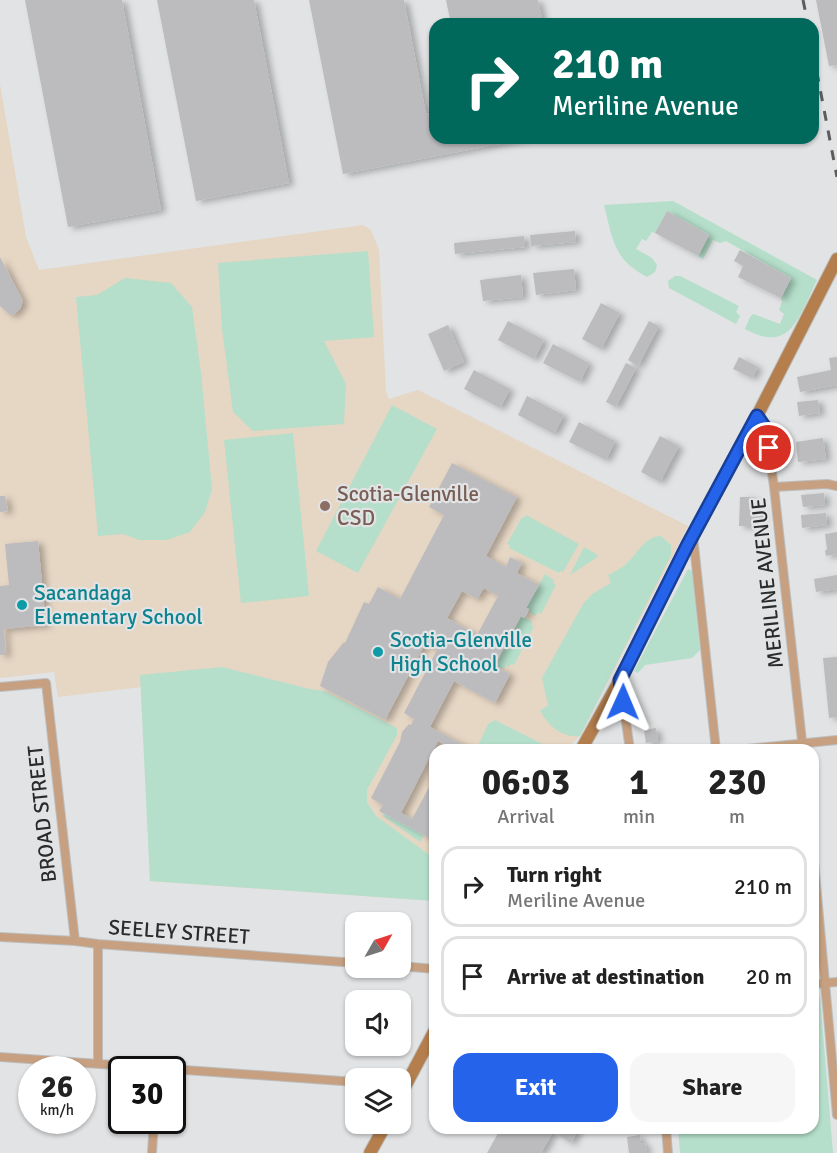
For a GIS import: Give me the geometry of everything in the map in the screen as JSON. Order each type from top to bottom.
[{"type":"main road","points":[[584,744],[620,680],[837,259]]},
{"type":"main road","points":[[411,1073],[429,1041]]},
{"type":"main road","points":[[370,1153],[380,1134]]},
{"type":"street","name":"MERILINE AVENUE","points":[[757,416],[766,429],[803,744]]},
{"type":"street","points":[[774,487],[827,484],[837,486]]},
{"type":"street","points":[[693,535],[715,744]]},
{"type":"street","points":[[620,680],[629,744]]},
{"type":"street","name":"BROAD STREET","points":[[0,687],[46,682],[75,941]]},
{"type":"street","points":[[818,744],[837,740]]},
{"type":"street","points":[[819,912],[837,1115]]},
{"type":"street","name":"SEELEY STREET","points":[[0,937],[345,962]]},
{"type":"street","points":[[98,944],[98,1063]]},
{"type":"street","points":[[411,967],[429,968]]},
{"type":"street","points":[[819,984],[837,982]]},
{"type":"street","points":[[0,1057],[108,1064]]},
{"type":"street","points":[[186,1071],[345,1081]]},
{"type":"street","points":[[152,1153],[153,1134]]},
{"type":"street","points":[[666,1134],[668,1153]]},
{"type":"shaded area","name":"Scotia-Glenville CSD","points":[[0,84],[26,237],[39,270],[363,225],[371,230],[379,250],[386,392],[389,399],[418,390],[688,526],[580,736],[571,744],[429,744],[429,901],[150,881],[142,687],[58,697],[54,672],[0,678]]},
{"type":"green space","points":[[673,201],[817,280],[799,318],[792,327],[784,334],[774,337],[761,336],[745,329],[753,314],[780,324],[784,314],[779,310],[781,298],[791,278],[726,241],[720,243],[713,240],[703,259],[698,256],[709,235],[667,211],[655,233],[652,232],[646,241],[642,239],[636,249],[652,258],[657,265],[655,272],[647,277],[627,263],[616,247],[604,205]]},
{"type":"green space","points":[[368,251],[374,337],[324,341],[346,384],[344,424],[253,431],[233,412],[222,329],[218,263]]},
{"type":"green space","points":[[675,276],[680,276],[739,306],[736,312],[740,316],[736,324],[669,288],[668,281]]},
{"type":"green space","points":[[125,278],[171,283],[192,307],[212,489],[205,512],[190,532],[167,540],[139,540],[123,534],[98,536],[76,297],[97,295]]},
{"type":"green space","points":[[392,405],[437,429],[358,573],[316,551]]},
{"type":"green space","points":[[293,433],[309,596],[241,603],[224,440]]},
{"type":"green space","points":[[526,515],[579,544],[563,572],[559,573],[509,548],[510,545],[507,544],[522,517]]},
{"type":"green space","points":[[661,536],[671,545],[671,555],[580,736],[567,735],[556,730],[540,710],[548,706],[542,678],[583,604],[592,594],[611,583],[608,575],[630,561],[650,539]]},
{"type":"green space","points":[[584,547],[598,555],[570,575]]},
{"type":"green space","points":[[688,569],[692,571],[700,650],[692,658],[645,665],[638,673],[634,671]]},
{"type":"green space","points":[[545,574],[554,580],[553,583],[556,585],[541,614],[538,612],[535,616],[526,608]]},
{"type":"green space","points":[[521,616],[532,621],[531,625],[534,626],[514,665],[511,664],[509,667],[506,665],[504,669],[495,666]]},
{"type":"green space","points":[[222,667],[324,691],[397,728],[397,735],[367,790],[367,802],[376,816],[429,855],[429,901],[150,881],[140,675]]},
{"type":"green space","points":[[495,720],[542,744],[479,744],[488,724]]},
{"type":"green space","points":[[384,814],[424,835],[420,842],[383,816]]},
{"type":"green space","points":[[820,997],[833,1153],[680,1153],[678,1134],[819,1134]]},
{"type":"building","points":[[25,0],[122,0],[161,210],[68,227]]},
{"type":"building","points":[[157,0],[254,0],[289,183],[196,201]]},
{"type":"building","points":[[309,0],[404,0],[426,114],[429,113],[429,144],[499,144],[343,174]]},
{"type":"building","points":[[446,0],[538,0],[542,18],[450,18]]},
{"type":"building","points":[[816,0],[837,0],[837,65],[829,66]]},
{"type":"building","points":[[667,211],[709,235],[698,256],[655,233]]},
{"type":"building","points":[[575,231],[576,242],[531,246],[530,235]]},
{"type":"building","points":[[524,236],[525,247],[455,254],[454,243]]},
{"type":"building","points":[[740,250],[791,278],[781,298],[738,277],[743,266],[734,261]]},
{"type":"building","points":[[0,257],[23,301],[20,309],[13,315],[0,306]]},
{"type":"building","points":[[574,269],[576,290],[536,295],[533,273]]},
{"type":"building","points":[[521,275],[523,297],[483,301],[480,280]]},
{"type":"building","points":[[601,303],[620,313],[601,349],[582,339]]},
{"type":"building","points":[[508,321],[544,340],[534,359],[498,340]]},
{"type":"building","points":[[649,321],[659,326],[638,366],[628,360]]},
{"type":"building","points":[[448,325],[464,362],[444,371],[428,334]]},
{"type":"building","points":[[553,344],[589,363],[580,382],[543,363]]},
{"type":"building","points":[[739,357],[758,367],[752,378],[733,369]]},
{"type":"building","points":[[837,357],[837,385],[800,392],[797,377],[831,370],[829,358]]},
{"type":"building","points":[[626,363],[636,368],[616,407],[606,402]]},
{"type":"building","points":[[474,370],[510,389],[500,408],[464,389]]},
{"type":"building","points":[[527,396],[564,415],[554,434],[518,415]]},
{"type":"building","points":[[818,400],[820,413],[799,416],[797,402]]},
{"type":"building","points":[[579,422],[615,441],[606,460],[569,442]]},
{"type":"building","points":[[660,436],[679,446],[660,482],[641,472]]},
{"type":"building","points":[[823,438],[826,459],[798,462],[796,442]]},
{"type":"building","name":"Scotia-Glenville High School","points":[[452,463],[517,497],[486,556],[506,567],[510,557],[522,563],[517,573],[539,585],[526,608],[529,609],[527,614],[524,618],[521,616],[494,666],[510,674],[495,703],[454,681],[430,727],[462,744],[444,744],[438,741],[436,744],[429,744],[429,759],[401,813],[412,819],[429,787],[429,838],[379,811],[383,805],[371,798],[400,742],[402,732],[409,724],[411,725],[414,719],[404,713],[437,650],[425,644],[385,720],[320,686],[328,662],[345,643],[364,602],[369,604],[378,587],[400,599],[444,515],[429,507]],"holes":[[[484,588],[498,596],[477,635],[447,618],[462,591],[477,599]]]},
{"type":"building","points":[[824,493],[825,505],[803,507],[801,495]]},
{"type":"building","points":[[0,496],[5,496],[8,511],[0,512]]},
{"type":"building","points":[[740,497],[754,497],[754,511],[761,511],[758,526],[739,526]]},
{"type":"building","points":[[826,513],[827,525],[802,528],[801,515]]},
{"type":"building","points":[[837,532],[837,554],[826,556],[825,534]]},
{"type":"building","name":"Sacandaga Elementary School","points":[[38,541],[46,625],[4,629],[6,655],[0,655],[0,586],[9,585],[5,544]]},
{"type":"building","points":[[837,575],[837,589],[816,592],[814,579]]},
{"type":"building","points":[[837,657],[837,717],[829,718],[823,658]]},
{"type":"building","points":[[656,728],[658,741],[646,743],[644,730]]},
{"type":"building","points":[[498,1134],[552,1134],[541,1153],[487,1153]]},
{"type":"building","points":[[556,1134],[576,1134],[571,1143]]},
{"type":"building","points":[[640,1135],[641,1144],[645,1143],[647,1153],[629,1153],[627,1137]]},
{"type":"railway","points":[[803,0],[807,18]]},
{"type":"railway","points":[[819,83],[837,177]]},
{"type":"place","name":"Scotia-Glenville CSD","points":[[325,506]]},
{"type":"place","name":"Sacandaga Elementary School","points":[[22,605]]},
{"type":"place","name":"Scotia-Glenville High School","points":[[378,652]]},
{"type":"route","points":[[623,702],[620,680],[687,546],[757,416],[766,429],[769,448]]}]
